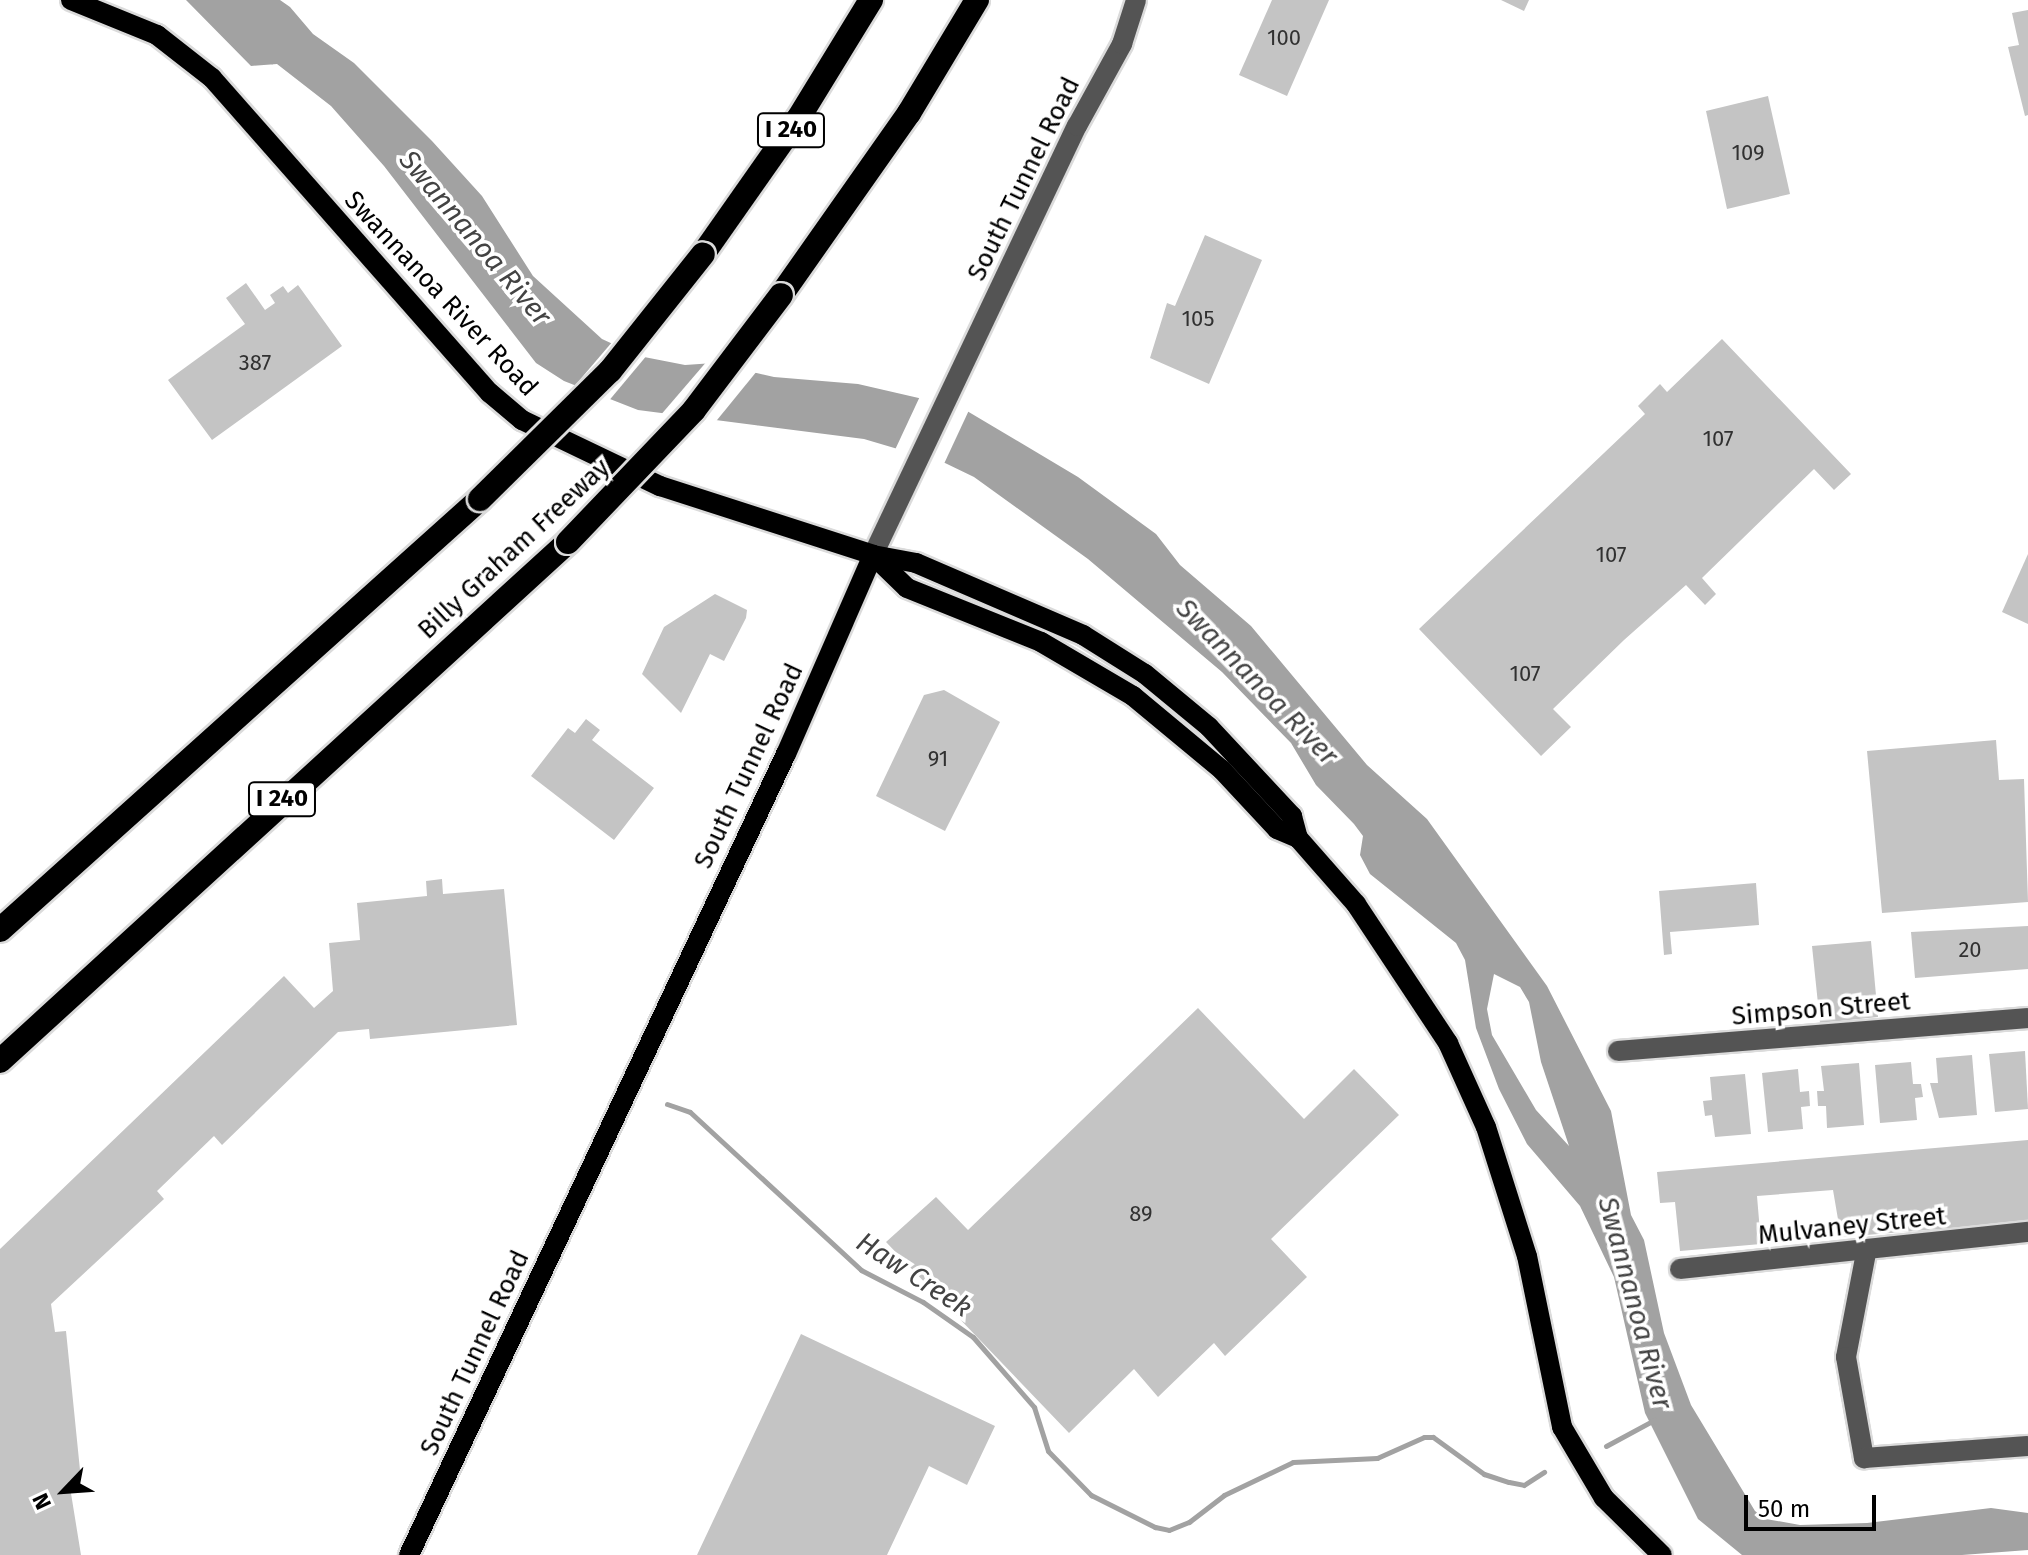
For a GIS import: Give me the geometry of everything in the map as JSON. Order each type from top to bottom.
[{"type":"highway","name":"I 240","points":[[0,930],[480,499],[610,371],[703,254],[791,130],[871,0]]},
{"type":"highway","name":"Billy Graham Freeway","points":[[0,1061],[568,542],[694,410],[781,295],[909,113],[977,0]]},
{"type":"main road","name":"Swannanoa River Road","points":[[71,0],[157,35],[212,78],[490,393],[522,420],[660,486],[873,555],[907,588],[1041,642],[1123,689],[1198,747],[1277,829],[1298,838],[1356,904],[1448,1043],[1510,1193],[1562,1427],[1604,1498],[1630,1529],[1662,1555]]},
{"type":"main road","name":"South Tunnel Road","points":[[409,1555],[781,764],[873,555]]},
{"type":"street","name":"South Tunnel Road","points":[[873,555],[966,357],[1122,44],[1136,0]]},
{"type":"street","name":"Simpson Street","points":[[1618,1051],[2028,1018]]},
{"type":"street","name":"Mulvaney Street","points":[[1680,1269],[1866,1253],[2028,1232]]},
{"type":"street","points":[[1866,1253],[1846,1357],[1864,1458],[2028,1446]]},
{"type":"water","name":"Swannanoa River","points":[[186,0],[280,0],[290,7],[313,34],[354,63],[432,141],[482,196],[533,276],[602,339],[639,356],[685,365],[714,363],[774,377],[858,384],[962,408],[1078,477],[1156,534],[1180,565],[1251,626],[1367,765],[1427,819],[1547,986],[1611,1111],[1631,1215],[1644,1240],[1664,1333],[1691,1405],[1755,1511],[1766,1519],[1800,1525],[1867,1523],[1991,1508],[2028,1513],[2028,1550],[1962,1555],[1742,1555],[1698,1519],[1645,1413],[1614,1277],[1580,1206],[1527,1144],[1499,1089],[1476,1028],[1465,960],[1456,943],[1370,874],[1360,855],[1363,836],[1316,785],[1291,743],[1222,672],[1088,559],[974,477],[945,463],[864,439],[638,410],[564,381],[536,363],[384,166],[331,106],[277,64],[251,66]],"holes":[[[1494,974],[1520,987],[1529,1002],[1541,1062],[1569,1146],[1536,1110],[1492,1035],[1487,1009]]]},
{"type":"pier","points":[[613,341],[648,354],[607,403],[572,389]]},
{"type":"pier","points":[[708,360],[757,371],[713,425],[659,417]]},
{"type":"pier","points":[[922,392],[970,408],[943,466],[894,452]]},
{"type":"building","points":[[1272,0],[1329,0],[1287,96],[1239,75]]},
{"type":"building","points":[[1501,0],[1529,0],[1524,11]]},
{"type":"building","points":[[2028,10],[2028,115],[2025,116],[2008,47],[2019,45],[2012,13]]},
{"type":"building","points":[[1768,96],[1790,194],[1727,209],[1706,111]]},
{"type":"building","points":[[1205,235],[1262,260],[1209,384],[1150,358],[1167,303],[1175,306]]},
{"type":"building","points":[[246,283],[265,310],[275,303],[270,295],[283,286],[288,293],[298,285],[342,346],[212,440],[168,380],[245,324],[226,298]]},
{"type":"building","points":[[1722,339],[1851,474],[1834,490],[1814,469],[1702,578],[1716,594],[1705,605],[1686,585],[1624,640],[1553,709],[1571,727],[1541,756],[1419,629],[1645,414],[1638,406],[1660,384],[1667,392]]},
{"type":"building","points":[[2028,554],[2028,624],[2002,612]]},
{"type":"building","points":[[715,594],[747,610],[746,618],[724,661],[710,654],[681,713],[642,674],[664,627]]},
{"type":"building","points":[[944,690],[1000,722],[945,831],[876,796],[924,695]]},
{"type":"building","points":[[586,719],[600,730],[592,740],[654,788],[614,840],[531,776],[568,728],[575,733]]},
{"type":"building","points":[[1996,740],[1999,780],[2024,779],[2028,902],[1882,913],[1867,751]]},
{"type":"building","points":[[442,879],[443,894],[504,889],[517,1025],[370,1039],[369,1029],[338,1032],[222,1145],[214,1136],[157,1191],[164,1199],[51,1304],[55,1332],[66,1331],[81,1480],[69,1481],[81,1555],[0,1555],[0,1249],[284,976],[314,1008],[333,991],[329,943],[360,940],[357,903],[427,896],[426,881]]},
{"type":"building","points":[[1756,883],[1759,925],[1670,932],[1672,954],[1664,955],[1659,891]]},
{"type":"building","points":[[2028,926],[2028,969],[1915,978],[1911,932]]},
{"type":"building","points":[[1871,941],[1878,1017],[1820,1023],[1812,946]]},
{"type":"building","points":[[1198,1008],[1304,1119],[1354,1069],[1399,1115],[1271,1239],[1307,1277],[1225,1356],[1214,1343],[1158,1397],[1134,1369],[1069,1433],[886,1242],[936,1197],[968,1230]]},
{"type":"building","points":[[2025,1051],[2028,1109],[1995,1112],[1989,1054]]},
{"type":"building","points":[[1972,1055],[1977,1115],[1939,1118],[1930,1083],[1938,1083],[1936,1058]]},
{"type":"building","points":[[1911,1062],[1913,1084],[1921,1084],[1923,1097],[1915,1098],[1917,1120],[1880,1123],[1875,1065]]},
{"type":"building","points":[[1859,1063],[1864,1125],[1827,1128],[1826,1106],[1818,1106],[1817,1091],[1824,1091],[1821,1066]]},
{"type":"building","points":[[1798,1069],[1800,1092],[1809,1091],[1810,1106],[1801,1107],[1803,1129],[1768,1132],[1762,1073]]},
{"type":"building","points":[[1745,1074],[1751,1134],[1715,1137],[1712,1115],[1705,1116],[1703,1101],[1712,1100],[1710,1077]]},
{"type":"building","points":[[2028,1140],[2028,1222],[1841,1237],[1833,1190],[1757,1196],[1761,1244],[1680,1251],[1675,1202],[1660,1203],[1657,1172]]},
{"type":"building","points":[[801,1334],[995,1426],[967,1485],[929,1466],[887,1555],[697,1555]]},
{"type":"waterway","name":"Haw Creek","points":[[667,1104],[690,1112],[861,1270],[923,1302],[973,1337],[1034,1407],[1048,1451],[1091,1495],[1155,1527],[1169,1530],[1189,1522],[1224,1495],[1293,1462],[1377,1458],[1424,1437],[1433,1437],[1484,1474],[1509,1482],[1524,1485],[1544,1472]]},
{"type":"waterway","name":"Haw Creek","points":[[1606,1446],[1654,1420]]}]
